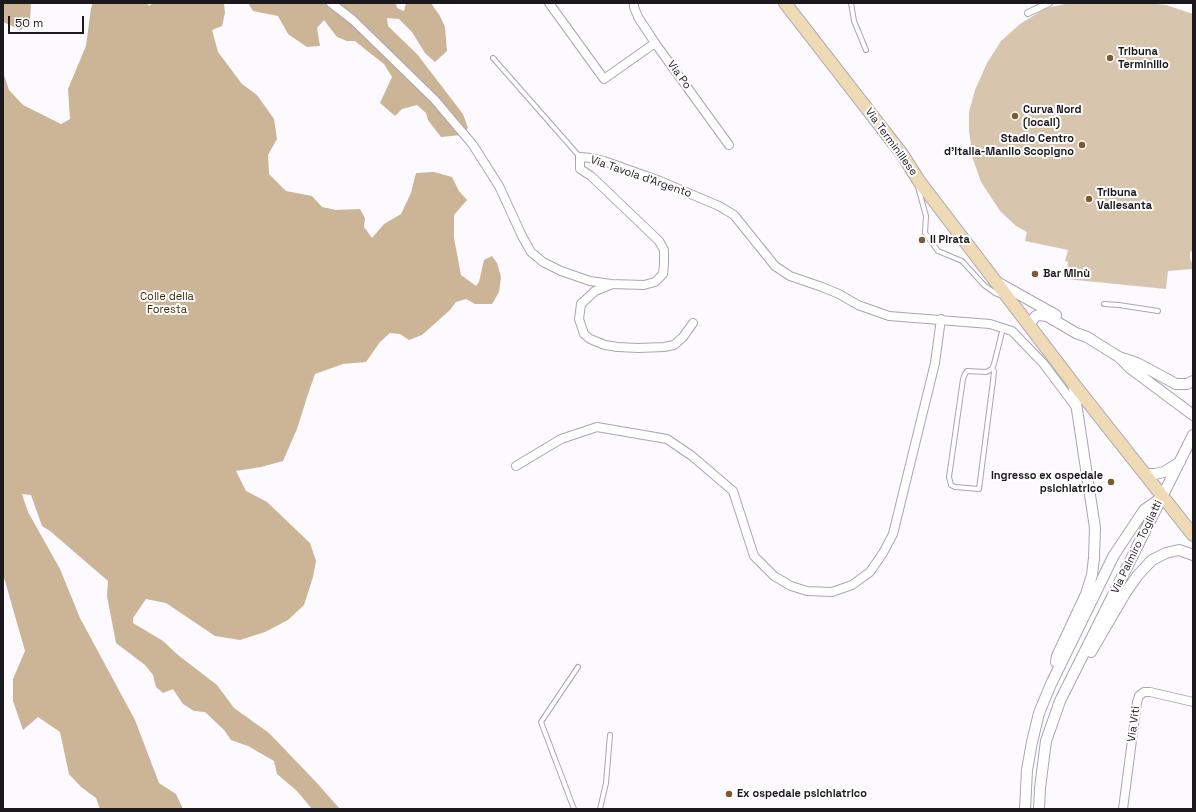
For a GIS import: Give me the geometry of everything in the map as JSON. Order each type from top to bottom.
[{"type":"main road","name":"Via Terminillese","points":[[785,3],[902,154],[919,181],[1073,383],[1163,496]]},
{"type":"main road","points":[[1163,496],[1193,535]]},
{"type":"street","name":"Via Tavola d'Argento","points":[[331,3],[353,20],[435,100],[473,145],[499,186],[531,252],[543,262],[561,271],[590,281],[611,284],[644,285],[655,282],[663,274],[664,250],[659,241],[591,176],[580,169],[580,157],[591,158],[660,181],[719,206],[734,215],[775,266],[790,276],[822,286],[839,294],[858,306],[889,316],[990,324],[1012,331],[1043,363],[1076,407]]},
{"type":"street","points":[[549,3],[604,79],[655,43]]},
{"type":"street","name":"Via Po","points":[[634,3],[638,17],[655,43],[729,145]]},
{"type":"street","points":[[1028,13],[1049,3]]},
{"type":"street","points":[[996,282],[1079,328],[1087,337]]},
{"type":"street","points":[[611,284],[595,291],[581,304],[579,319],[584,334],[590,339],[605,345],[618,347],[664,347],[674,345],[683,337],[693,323]]},
{"type":"street","points":[[1029,324],[1034,317],[1043,315],[1076,333],[1087,337],[1119,357],[1130,368],[1193,415]]},
{"type":"street","points":[[516,466],[561,439],[597,427],[667,439],[692,456],[733,491],[754,556],[774,576],[791,586],[807,591],[832,592],[852,585],[870,572],[883,553],[893,534],[935,363],[941,320]]},
{"type":"street","points":[[1119,357],[1137,363],[1176,384],[1186,384],[1193,381]]},
{"type":"street","points":[[1051,684],[1057,656],[1086,594],[1092,575],[1094,558],[1095,528],[1073,383]]},
{"type":"street","points":[[1163,496],[1193,435]]},
{"type":"street","points":[[1144,474],[1164,472],[1180,462]]},
{"type":"street","name":"Via Palmiro Togliatti","points":[[1025,809],[1027,770],[1032,742],[1039,713],[1051,684],[1114,555],[1144,510],[1163,496]]},
{"type":"street","name":"Via Palmiro Togliatti","points":[[1039,809],[1046,741],[1060,701],[1163,496]]},
{"type":"street","points":[[1060,701],[1076,678],[1126,592],[1138,575],[1152,560],[1166,553],[1179,550],[1193,554]]},
{"type":"street","name":"Via Viti","points":[[1123,809],[1139,696],[1144,692],[1150,692],[1193,702]]},
{"type":"lane","points":[[852,3],[854,22],[866,50]]},
{"type":"lane","points":[[493,58],[580,157]]},
{"type":"lane","points":[[919,181],[918,188],[926,216],[925,233],[938,251],[962,261],[984,285],[995,293],[1001,296],[1006,294]]},
{"type":"lane","points":[[1104,304],[1158,311]]},
{"type":"lane","points":[[992,369],[986,372],[968,371],[963,379],[949,477],[951,484],[955,486],[979,490],[993,381],[994,371],[992,369],[1003,328]]},
{"type":"lane","points":[[574,809],[541,722],[578,667]]},
{"type":"lane","points":[[600,809],[606,783],[610,735]]},
{"type":"shaded area","name":"Stadio Centro d'Italia-Manlio Scopigno","points":[[1070,3],[1148,3],[1166,5],[1193,14],[1193,251],[1190,252],[1190,258],[1193,267],[1192,269],[1168,271],[1166,289],[1066,279],[1068,262],[1065,261],[1068,250],[1025,241],[1027,232],[1016,226],[1000,211],[981,182],[973,159],[969,131],[969,112],[975,90],[987,63],[1001,41],[1020,24],[1046,8]]},
{"type":"green space","points":[[3,3],[31,3],[30,20],[21,30],[3,22]]},
{"type":"green space","name":"Colle della Foresta","points":[[93,3],[147,3],[149,6],[153,3],[224,3],[225,13],[222,26],[212,30],[218,52],[242,84],[257,95],[274,119],[277,139],[268,155],[269,174],[286,191],[312,196],[322,207],[336,210],[360,209],[365,218],[364,227],[372,238],[384,224],[401,214],[411,193],[416,173],[434,172],[452,177],[459,191],[467,200],[454,215],[454,238],[461,275],[476,286],[479,282],[484,260],[492,256],[497,263],[501,277],[499,292],[492,304],[475,304],[466,299],[456,302],[450,310],[422,335],[409,340],[400,334],[390,333],[380,342],[366,362],[343,364],[315,374],[297,429],[283,461],[261,467],[236,471],[246,491],[267,502],[310,543],[316,561],[313,577],[304,605],[288,620],[265,632],[240,640],[215,636],[166,603],[146,599],[133,618],[133,623],[163,641],[178,655],[217,685],[234,708],[269,733],[340,809],[312,809],[297,791],[277,774],[274,761],[248,746],[231,740],[224,730],[205,712],[194,711],[183,704],[173,689],[163,693],[156,687],[153,675],[145,665],[116,643],[107,596],[108,581],[50,531],[42,526],[31,495],[22,494],[28,512],[60,569],[80,618],[135,720],[159,783],[176,794],[183,809],[100,809],[96,798],[81,787],[69,774],[60,732],[38,717],[23,730],[13,701],[13,679],[25,651],[3,574],[3,72],[9,90],[23,105],[61,124],[70,119],[68,89],[86,46]]},
{"type":"green space","points":[[248,3],[396,3],[397,8],[404,11],[406,3],[431,3],[440,16],[445,27],[447,51],[435,62],[425,53],[412,32],[399,19],[387,18],[388,26],[417,54],[463,114],[468,128],[461,135],[441,137],[428,120],[426,113],[417,105],[402,109],[395,116],[380,103],[392,77],[384,64],[355,41],[347,41],[337,37],[324,20],[317,28],[320,46],[307,47],[288,34],[278,16],[253,11]]},
{"type":"place","name":"Tribuna Terminillo","points":[[1110,58]]},
{"type":"place","name":"Curva Nord (locali)","points":[[1015,116]]},
{"type":"place","name":"Stadio Centro d'Italia-Manlio Scopigno","points":[[1082,145]]},
{"type":"place","name":"Tribuna Vallesanta","points":[[1089,199]]},
{"type":"place","name":"Il Pirata","points":[[922,240]]},
{"type":"place","name":"Bar Minù","points":[[1035,274]]},
{"type":"place","name":"Ingresso ex ospedale psichiatrico","points":[[1111,482]]},
{"type":"place","name":"Ex ospedale psichiatrico","points":[[729,794]]}]
